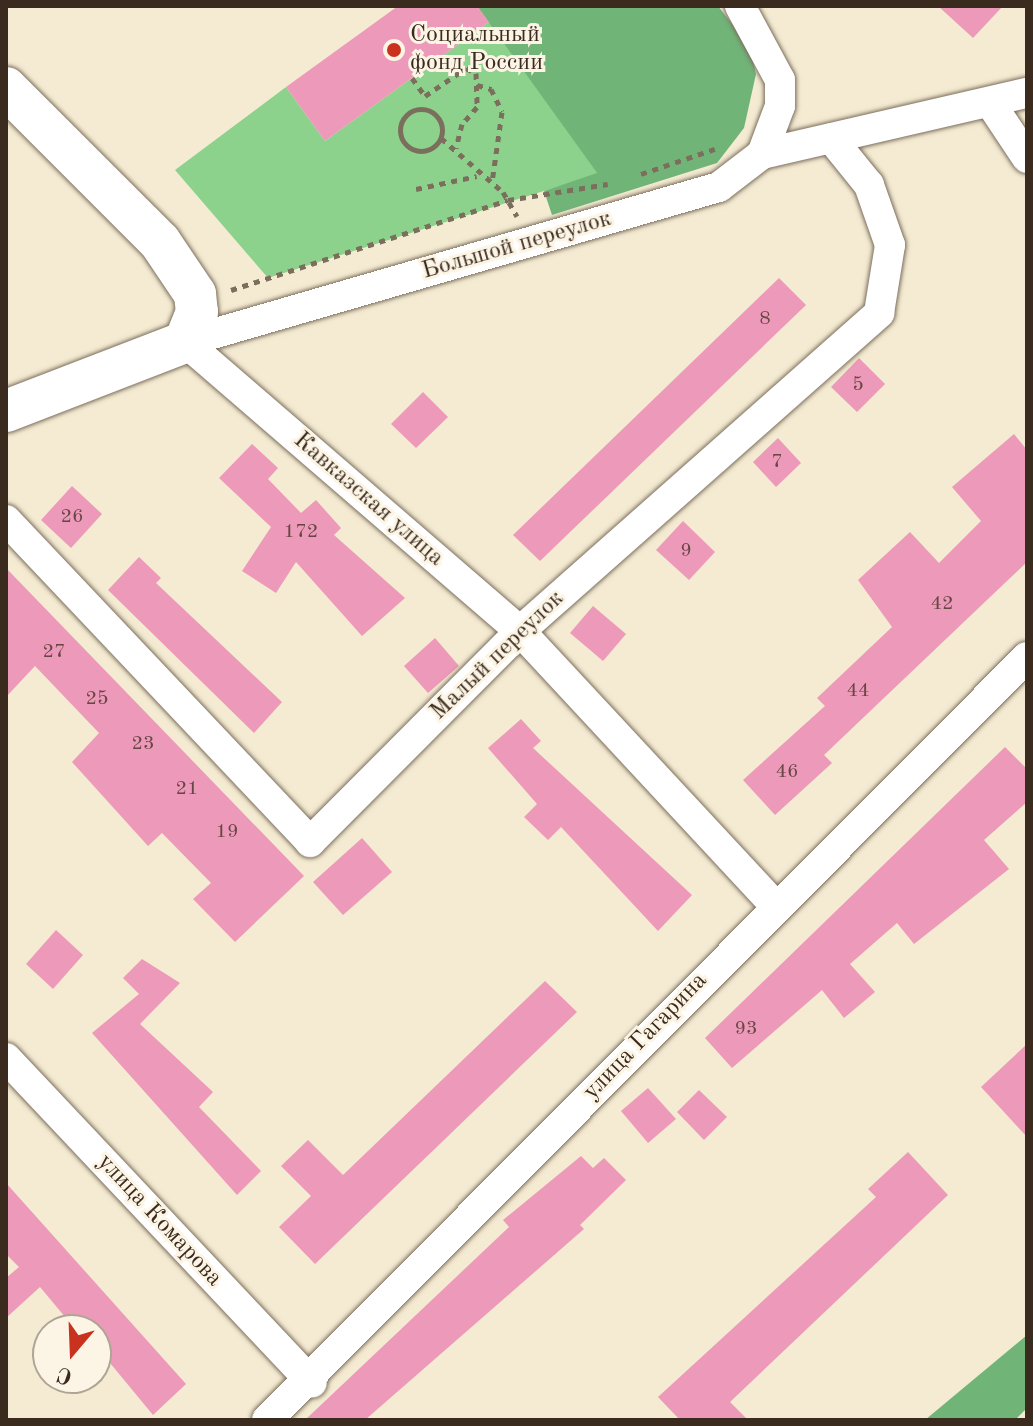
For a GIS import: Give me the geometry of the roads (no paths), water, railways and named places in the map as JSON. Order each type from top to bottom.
[{"type":"street","points":[[740,6],[774,57],[780,106],[767,142]]},
{"type":"street","points":[[6,88],[160,242],[196,301],[185,342]]},
{"type":"street","name":"Большой переулок","points":[[6,411],[185,342],[719,187],[767,142],[831,138],[991,104],[1027,93]]},
{"type":"street","points":[[991,104],[1027,158]]},
{"type":"street","name":"Малый переулок","points":[[6,520],[310,842],[520,631],[879,313],[890,245],[869,185],[831,138]]},
{"type":"street","name":"Кавказская улица","points":[[185,342],[520,631],[774,904]]},
{"type":"street","name":"улица Гагарина","points":[[267,1420],[312,1383],[774,904],[1027,657]]},
{"type":"street","name":"улица Комарова","points":[[6,1058],[312,1383]]},
{"type":"place","name":"Социальный фонд России","points":[[394,50]]}]
